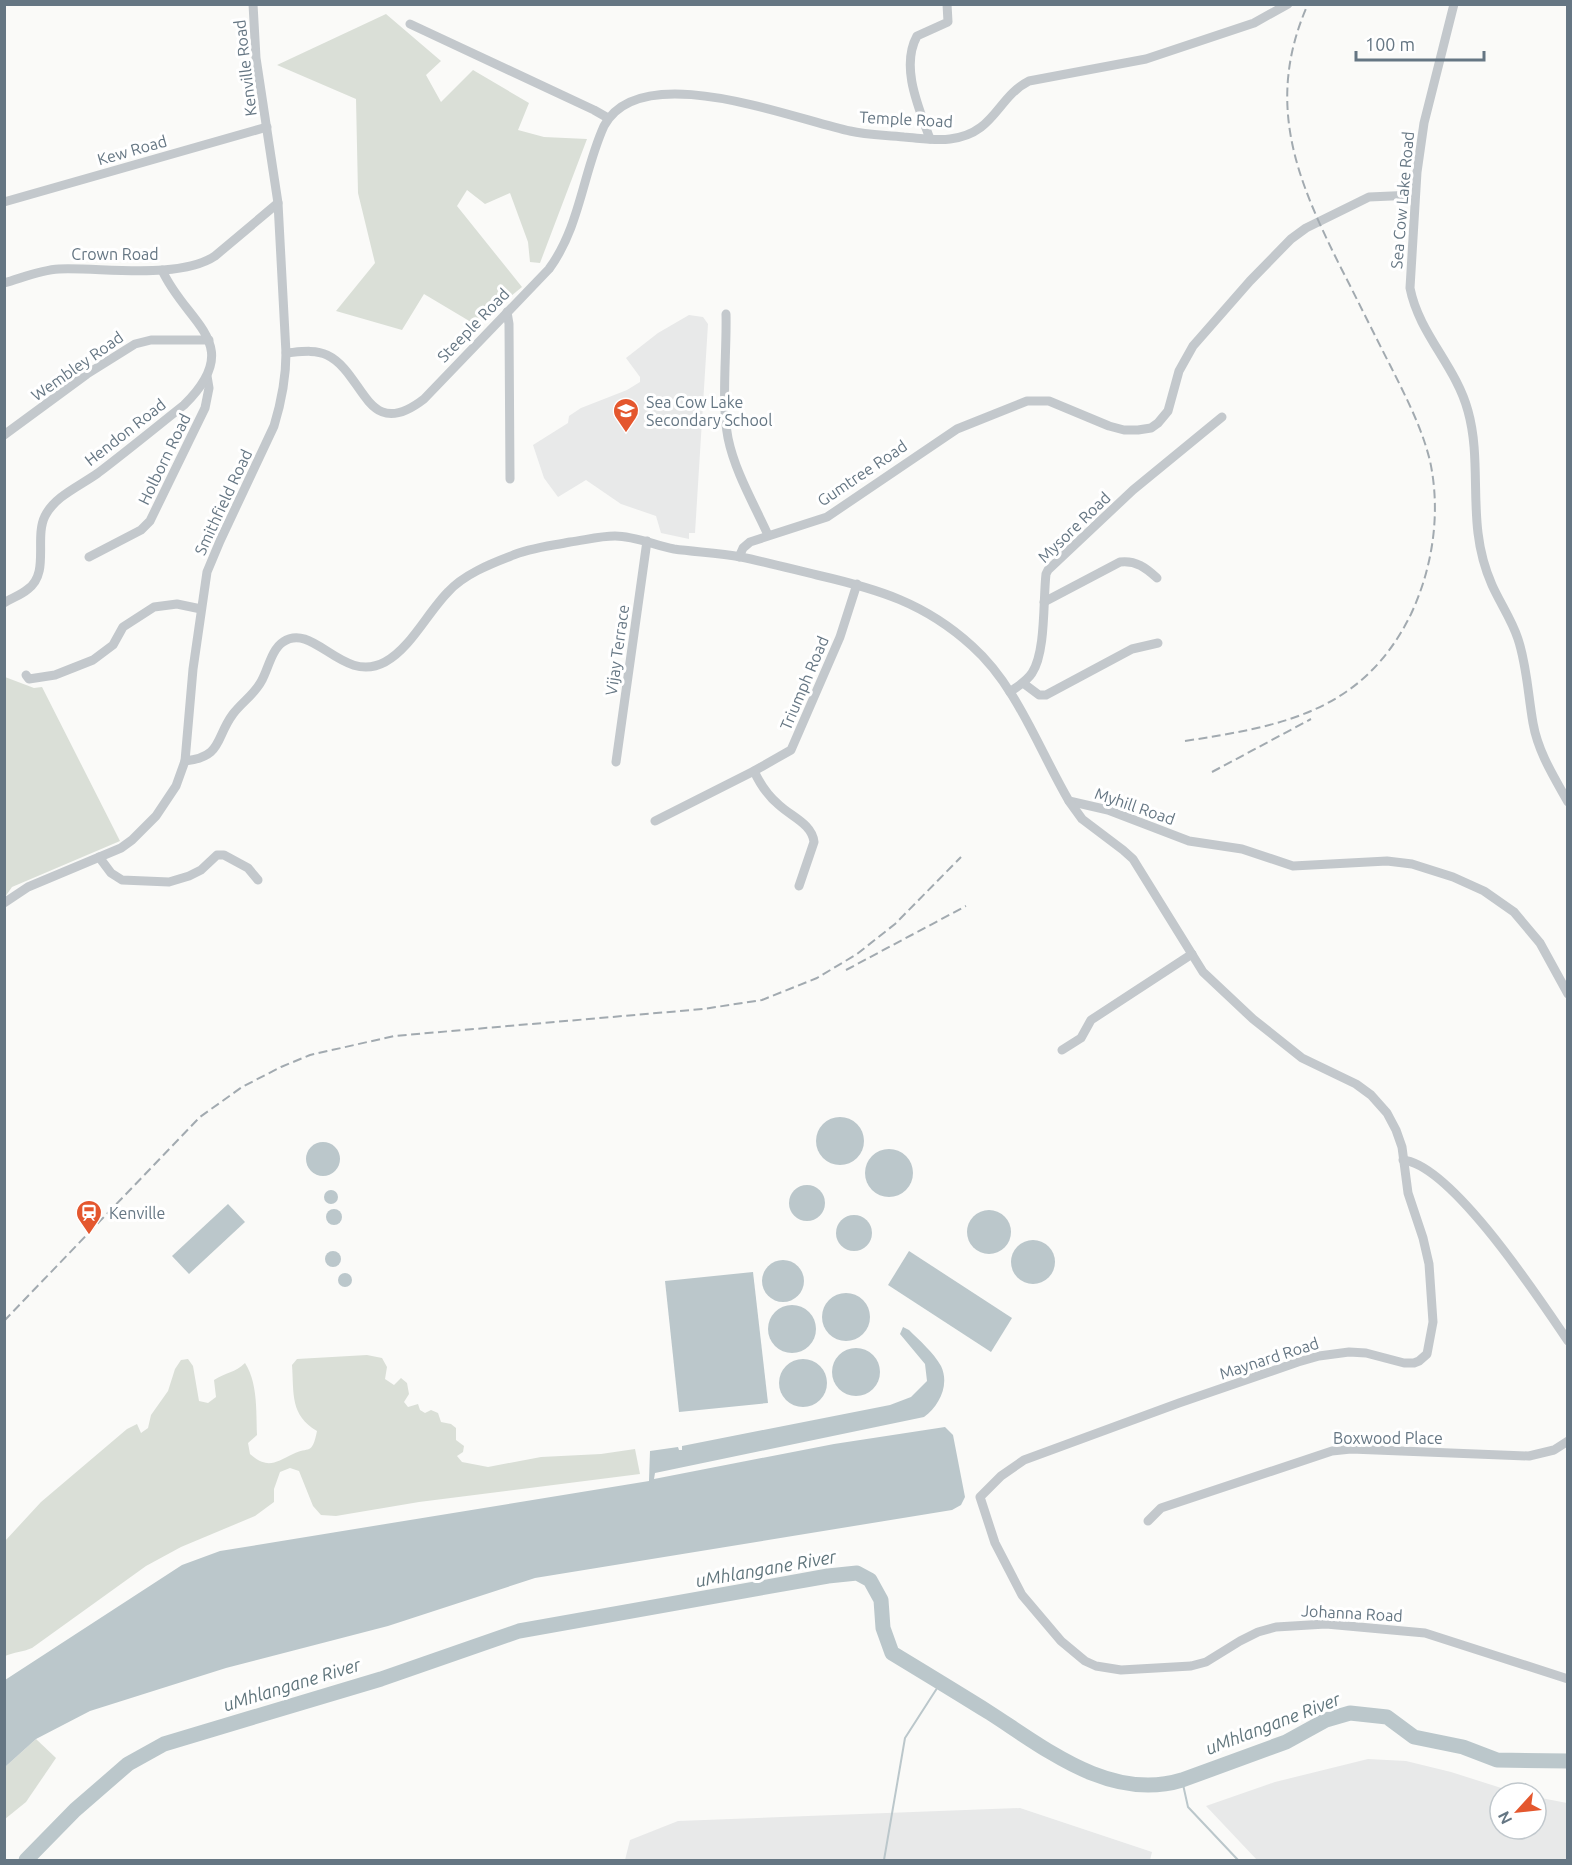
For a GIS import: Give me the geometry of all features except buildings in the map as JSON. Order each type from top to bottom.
[{"type":"street","name":"Kenville Road","points":[[253,4],[256,58],[267,127]]},
{"type":"street","points":[[930,139],[916,99],[910,59],[917,36],[948,22],[947,4]]},
{"type":"street","name":"Temple Road","points":[[608,118],[623,106],[657,95],[693,94],[730,100],[852,132],[950,139],[974,132],[988,122],[1018,87],[1029,81],[1146,59],[1254,23],[1288,4]]},
{"type":"street","name":"Sea Cow Lake Road","points":[[1454,4],[1424,123],[1414,195],[1410,275],[1413,304],[1457,383],[1468,411],[1474,447],[1477,511],[1482,551],[1492,585],[1517,637],[1524,658],[1533,725],[1540,748],[1568,802]]},
{"type":"street","points":[[410,24],[608,118]]},
{"type":"street","name":"Steeple Road","points":[[286,353],[310,351],[329,355],[342,365],[376,409],[387,413],[412,408],[424,399],[549,269],[565,244],[599,135],[608,118]]},
{"type":"street","name":"Kew Road","points":[[4,202],[267,127]]},
{"type":"street","name":"Smithfield Road","points":[[4,903],[36,884],[127,844],[146,826],[176,786],[185,761],[201,609],[209,564],[274,426],[282,396],[286,353],[278,203],[267,127]]},
{"type":"street","name":"Gumtree Road","points":[[738,557],[746,545],[827,517],[957,429],[1027,400],[1049,400],[1109,426],[1124,430],[1151,428],[1168,411],[1179,371],[1193,346],[1250,281],[1291,239],[1306,228],[1369,197],[1414,195]]},
{"type":"street","name":"Crown Road","points":[[4,283],[45,271],[61,269],[162,270],[210,259],[278,203]]},
{"type":"street","points":[[162,270],[173,291],[203,327],[209,340],[211,360],[207,376]]},
{"type":"street","points":[[507,312],[510,479]]},
{"type":"street","points":[[726,314],[728,436],[740,474],[768,536]]},
{"type":"street","name":"Wembley Road","points":[[4,435],[80,379],[135,344],[151,340],[209,340]]},
{"type":"street","name":"Holborn Road","points":[[89,557],[141,530],[150,521],[206,408],[209,388],[207,376]]},
{"type":"street","name":"Hendon Road","points":[[4,603],[30,588],[37,578],[40,527],[57,500],[96,474],[184,405],[207,376]]},
{"type":"street","name":"Mysore Road","points":[[1010,692],[1030,676],[1037,662],[1046,574],[1051,567],[1133,490],[1221,417]]},
{"type":"street","points":[[185,761],[201,759],[214,749],[231,717],[256,689],[279,645],[293,637],[301,637],[353,666],[364,668],[378,666],[395,656],[453,586],[506,558],[532,549],[604,536],[617,536],[675,549],[738,557]]},
{"type":"street","name":"Vijay Terrace","points":[[616,762],[646,541]]},
{"type":"street","name":"Myhill Road","points":[[738,557],[857,584],[913,604],[945,623],[984,657],[1010,692],[1070,801],[1117,813],[1189,841],[1242,849],[1293,866],[1387,861],[1421,866],[1453,877],[1484,891],[1514,912],[1540,943],[1568,994]]},
{"type":"street","points":[[1044,602],[1120,562],[1139,564],[1157,578]]},
{"type":"street","name":"Triumph Road","points":[[655,821],[786,754],[795,744],[840,636],[857,584]]},
{"type":"street","points":[[26,675],[29,679],[55,675],[93,660],[113,645],[123,627],[154,607],[177,604],[201,609]]},
{"type":"street","points":[[1023,683],[1039,695],[1046,695],[1132,649],[1158,643]]},
{"type":"street","points":[[754,771],[771,798],[808,827],[813,837],[814,842],[800,886]]},
{"type":"street","name":"Maynard Road","points":[[980,1497],[1001,1476],[1024,1460],[1298,1362],[1319,1356],[1349,1352],[1366,1353],[1404,1363],[1414,1363],[1424,1358],[1430,1348],[1433,1322],[1429,1264],[1408,1193],[1402,1147],[1387,1113],[1371,1095],[1356,1084],[1302,1058],[1253,1019],[1203,972],[1133,859],[1082,819],[1070,801]]},
{"type":"street","points":[[99,858],[111,873],[122,880],[169,882],[195,873],[207,866],[217,855],[224,855],[248,868],[258,880]]},
{"type":"street","points":[[1062,1050],[1081,1038],[1091,1020],[1192,954]]},
{"type":"street","points":[[1403,1160],[1416,1162],[1425,1168],[1471,1209],[1568,1341]]},
{"type":"street","name":"Boxwood Place","points":[[1148,1521],[1161,1508],[1332,1451],[1351,1449],[1529,1456],[1554,1450],[1568,1441]]},
{"type":"street","name":"Johanna Road","points":[[980,1497],[994,1543],[1022,1595],[1061,1641],[1085,1661],[1096,1666],[1121,1670],[1191,1666],[1206,1662],[1258,1632],[1276,1627],[1326,1624],[1425,1633],[1568,1679]]},
{"type":"shaded area","points":[[386,14],[441,61],[426,75],[441,102],[473,70],[529,103],[518,130],[544,137],[587,139],[540,263],[530,262],[528,242],[510,193],[485,204],[467,190],[457,206],[522,287],[476,325],[424,294],[402,330],[336,311],[375,263],[358,193],[356,99],[277,65]]},
{"type":"shaded area","name":"Sea Cow Lake Secondary School","points":[[689,315],[703,317],[708,324],[695,533],[689,533],[689,539],[661,533],[656,516],[621,504],[586,480],[558,497],[544,478],[533,445],[568,423],[569,416],[581,408],[627,390],[640,382],[640,377],[626,358],[658,333]]},
{"type":"shaded area","points":[[5,677],[34,688],[42,687],[120,841],[12,887],[5,897]]},
{"type":"shaded area","points":[[835,1117],[845,1117],[857,1124],[864,1136],[864,1146],[857,1158],[845,1165],[835,1165],[820,1154],[816,1146],[816,1136],[827,1121]]},
{"type":"shaded area","points":[[323,1142],[335,1147],[340,1159],[335,1171],[323,1176],[311,1171],[306,1159],[311,1147]]},
{"type":"shaded area","points":[[884,1149],[894,1149],[906,1156],[913,1168],[913,1178],[906,1190],[894,1197],[884,1197],[869,1186],[865,1178],[865,1168],[876,1153]]},
{"type":"shaded area","points":[[807,1185],[820,1190],[825,1203],[820,1216],[807,1221],[794,1216],[789,1203],[794,1190]]},
{"type":"shaded area","points":[[328,1190],[334,1190],[338,1197],[334,1204],[328,1204],[324,1200],[324,1194]]},
{"type":"shaded area","points":[[228,1204],[245,1222],[189,1274],[172,1256]]},
{"type":"shaded area","points":[[334,1209],[342,1217],[334,1225],[326,1217]]},
{"type":"shaded area","points":[[989,1210],[998,1211],[1005,1216],[1010,1223],[1010,1241],[1005,1248],[998,1253],[989,1254],[980,1253],[973,1248],[968,1241],[967,1232],[968,1223],[973,1216],[980,1211]]},
{"type":"shaded area","points":[[854,1215],[867,1220],[872,1233],[867,1246],[854,1251],[841,1246],[836,1233],[841,1220]]},
{"type":"shaded area","points":[[1033,1240],[1042,1241],[1049,1246],[1054,1253],[1054,1271],[1049,1278],[1042,1283],[1033,1284],[1024,1283],[1017,1278],[1012,1271],[1011,1262],[1012,1253],[1017,1246],[1024,1241]]},
{"type":"shaded area","points":[[333,1251],[341,1259],[333,1267],[325,1259]]},
{"type":"shaded area","points":[[909,1251],[1012,1318],[991,1352],[888,1285]]},
{"type":"shaded area","points":[[783,1260],[798,1266],[804,1281],[798,1296],[783,1302],[768,1296],[762,1281],[768,1266]]},
{"type":"shaded area","points":[[753,1272],[768,1403],[679,1412],[665,1281]]},
{"type":"shaded area","points":[[342,1273],[348,1273],[352,1280],[348,1287],[342,1287],[338,1283],[338,1277]]},
{"type":"shaded area","points":[[846,1293],[863,1300],[870,1317],[863,1334],[846,1341],[829,1334],[822,1317],[829,1300]]},
{"type":"shaded area","points":[[792,1305],[809,1312],[816,1329],[809,1346],[792,1353],[775,1346],[768,1329],[775,1312]]},
{"type":"shaded area","points":[[903,1327],[909,1330],[938,1361],[943,1373],[942,1394],[924,1417],[655,1473],[654,1479],[834,1444],[945,1427],[953,1435],[965,1497],[961,1505],[952,1510],[535,1578],[388,1626],[226,1668],[90,1711],[36,1739],[5,1767],[5,1680],[182,1565],[220,1551],[649,1481],[650,1451],[678,1447],[682,1450],[682,1446],[890,1405],[911,1397],[927,1381],[925,1364],[900,1334]]},
{"type":"shaded area","points":[[851,1348],[861,1348],[873,1355],[880,1367],[880,1377],[873,1389],[861,1396],[851,1396],[836,1385],[832,1377],[832,1367],[843,1352]]},
{"type":"shaded area","points":[[367,1355],[382,1358],[387,1367],[385,1379],[394,1385],[401,1378],[407,1383],[409,1394],[404,1402],[408,1407],[418,1404],[420,1410],[425,1413],[431,1410],[438,1413],[441,1422],[451,1424],[456,1428],[456,1440],[464,1446],[463,1452],[457,1456],[462,1462],[488,1467],[541,1457],[601,1454],[635,1449],[640,1474],[419,1502],[336,1516],[321,1515],[313,1506],[299,1471],[290,1468],[280,1472],[274,1489],[274,1502],[255,1516],[181,1547],[146,1566],[32,1648],[5,1656],[5,1541],[41,1502],[127,1429],[137,1424],[141,1433],[148,1428],[151,1415],[168,1391],[175,1369],[181,1360],[188,1359],[193,1366],[199,1401],[208,1403],[216,1397],[214,1380],[238,1369],[245,1363],[252,1379],[256,1407],[257,1435],[248,1443],[250,1454],[261,1462],[271,1463],[309,1449],[317,1431],[302,1418],[295,1403],[292,1365],[297,1359]]},
{"type":"shaded area","points":[[803,1359],[820,1366],[827,1383],[820,1400],[803,1407],[786,1400],[779,1383],[786,1366]]},
{"type":"shaded area","points":[[36,1739],[56,1758],[26,1802],[5,1819],[5,1767]]},
{"type":"shaded area","points":[[1368,1759],[1406,1761],[1451,1772],[1488,1784],[1488,1841],[1548,1841],[1548,1799],[1567,1803],[1567,1860],[1257,1860],[1206,1806],[1275,1782]]},
{"type":"shaded area","points":[[1020,1808],[1152,1852],[1150,1860],[625,1860],[630,1840],[678,1821]]},
{"type":"waterway","name":"uMhlangane River","points":[[26,1860],[75,1810],[128,1764],[164,1744],[381,1679],[519,1631],[828,1576],[857,1573],[870,1580],[881,1600],[883,1628],[892,1653],[1057,1756],[1105,1778],[1130,1784],[1156,1785],[1182,1780],[1286,1742],[1326,1720],[1350,1713],[1387,1717],[1414,1737],[1463,1747],[1497,1760],[1568,1761]]},
{"type":"waterway","points":[[884,1860],[905,1738],[941,1682]]},
{"type":"waterway","points":[[1182,1780],[1188,1807],[1238,1860]]},
{"type":"railway","points":[[1185,741],[1254,729],[1286,720],[1316,709],[1344,693],[1369,673],[1391,647],[1419,596],[1430,558],[1435,500],[1430,461],[1423,437],[1311,204],[1292,140],[1288,108],[1288,75],[1295,40],[1308,4]]},
{"type":"railway","points":[[1212,772],[1311,719]]},
{"type":"railway","points":[[4,1321],[200,1117],[242,1087],[281,1067],[310,1055],[394,1036],[703,1009],[762,1000],[817,978],[857,954],[895,924],[961,857]]},
{"type":"railway","points":[[846,970],[966,906]]},
{"type":"place","name":"Sea Cow Lake Secondary School","points":[[626,434]]},
{"type":"place","name":"Kenville","points":[[89,1236]]}]
